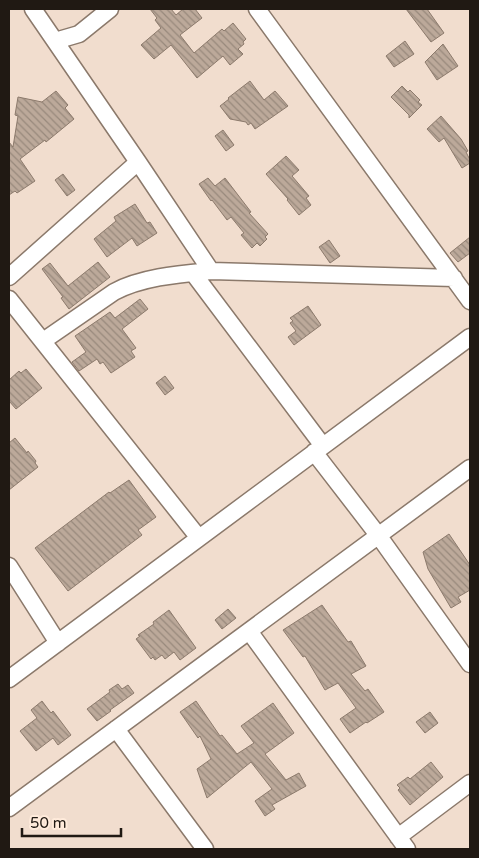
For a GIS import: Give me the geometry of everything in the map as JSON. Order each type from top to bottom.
[{"type":"street","points":[[33,9],[211,272]]},
{"type":"street","points":[[55,41],[79,34],[110,9]]},
{"type":"street","points":[[256,9],[470,301]]},
{"type":"street","points":[[70,62],[79,34]]},
{"type":"street","points":[[9,277],[138,162]]},
{"type":"street","points":[[43,341],[114,292],[126,286],[193,273],[454,278]]},
{"type":"street","points":[[193,273],[470,664]]},
{"type":"street","points":[[9,299],[199,538]]},
{"type":"street","points":[[9,679],[470,336]]},
{"type":"street","points":[[9,808],[470,468]]},
{"type":"street","points":[[9,566],[58,642]]},
{"type":"street","points":[[249,631],[402,843],[470,783]]},
{"type":"street","points":[[116,729],[205,849]]},
{"type":"building","points":[[150,9],[171,9],[176,15],[183,9],[195,9],[202,18],[180,35],[194,53],[222,29],[224,31],[233,23],[246,39],[243,42],[244,44],[238,49],[243,54],[230,65],[223,56],[197,78],[171,45],[154,59],[141,45],[161,28],[155,20],[157,18]]},
{"type":"building","points":[[406,9],[427,9],[444,33],[431,42]]},
{"type":"building","points":[[405,41],[414,54],[394,67],[386,56]]},
{"type":"building","points":[[443,44],[458,66],[437,80],[425,62]]},
{"type":"building","points":[[250,81],[264,100],[275,91],[288,106],[255,129],[251,123],[248,125],[246,122],[230,119],[220,106]]},
{"type":"building","points":[[402,86],[408,92],[410,90],[420,100],[418,102],[422,105],[409,118],[409,115],[391,97]]},
{"type":"building","points":[[56,91],[68,105],[65,108],[74,119],[46,142],[45,140],[20,159],[35,181],[17,193],[15,191],[9,195],[9,142],[13,147],[18,116],[15,115],[18,97],[42,102]]},
{"type":"building","points":[[441,116],[461,139],[468,151],[466,152],[470,163],[462,168],[444,138],[439,142],[427,129]]},
{"type":"building","points":[[223,130],[234,145],[226,151],[215,136]]},
{"type":"building","points":[[286,156],[299,170],[292,176],[309,196],[306,198],[311,205],[299,215],[266,174]]},
{"type":"building","points":[[63,174],[75,190],[67,196],[55,180]]},
{"type":"building","points":[[208,178],[215,186],[225,178],[251,212],[249,213],[268,234],[265,237],[267,239],[260,246],[257,243],[252,248],[241,235],[244,233],[231,217],[227,220],[211,201],[199,184]]},
{"type":"building","points":[[135,204],[147,223],[150,222],[157,233],[137,246],[132,238],[107,257],[94,239],[116,221],[114,217]]},
{"type":"building","points":[[470,237],[470,253],[458,262],[450,253]]},
{"type":"building","points":[[329,240],[340,256],[330,263],[319,247]]},
{"type":"building","points":[[98,262],[110,277],[69,309],[61,298],[63,297],[42,269],[50,263],[68,286]]},
{"type":"building","points":[[140,299],[148,309],[122,329],[136,348],[131,351],[135,357],[111,373],[103,362],[100,364],[97,359],[79,371],[72,362],[86,352],[75,336],[110,312],[115,318]]},
{"type":"building","points":[[308,306],[321,325],[294,345],[288,337],[296,331],[290,323],[293,321],[290,318]]},
{"type":"building","points":[[26,369],[42,388],[16,409],[9,401],[9,380],[19,371],[21,373]]},
{"type":"building","points":[[165,376],[174,388],[165,395],[156,383]]},
{"type":"building","points":[[15,438],[36,461],[35,463],[38,467],[9,490],[9,443]]},
{"type":"building","points":[[129,480],[156,517],[138,530],[142,535],[68,591],[35,548],[109,492]]},
{"type":"building","points":[[449,534],[470,565],[470,590],[458,597],[461,602],[451,608],[428,569],[423,552]]},
{"type":"building","points":[[322,605],[348,642],[351,641],[366,666],[351,674],[365,691],[368,689],[384,712],[350,733],[340,719],[356,708],[338,683],[325,690],[305,656],[303,657],[283,630]]},
{"type":"building","points":[[228,609],[236,618],[222,629],[215,620]]},
{"type":"building","points":[[169,610],[196,648],[180,660],[174,652],[165,659],[162,655],[155,660],[153,657],[151,659],[136,639],[140,636],[138,635]]},
{"type":"building","points":[[118,684],[122,689],[128,685],[134,693],[97,721],[87,709]]},
{"type":"building","points":[[42,701],[51,713],[53,711],[71,735],[58,745],[53,738],[36,751],[20,731],[37,718],[31,710]]},
{"type":"building","points":[[196,701],[220,736],[222,735],[237,754],[254,743],[241,726],[273,703],[294,733],[265,754],[286,780],[299,773],[306,786],[272,805],[275,809],[265,816],[255,801],[272,789],[251,762],[207,798],[197,769],[211,759],[200,736],[198,738],[180,712]]},
{"type":"building","points":[[430,712],[438,723],[425,733],[416,722]]},
{"type":"building","points":[[431,762],[443,777],[410,805],[398,790],[400,788],[397,785],[408,777],[410,779]]}]
